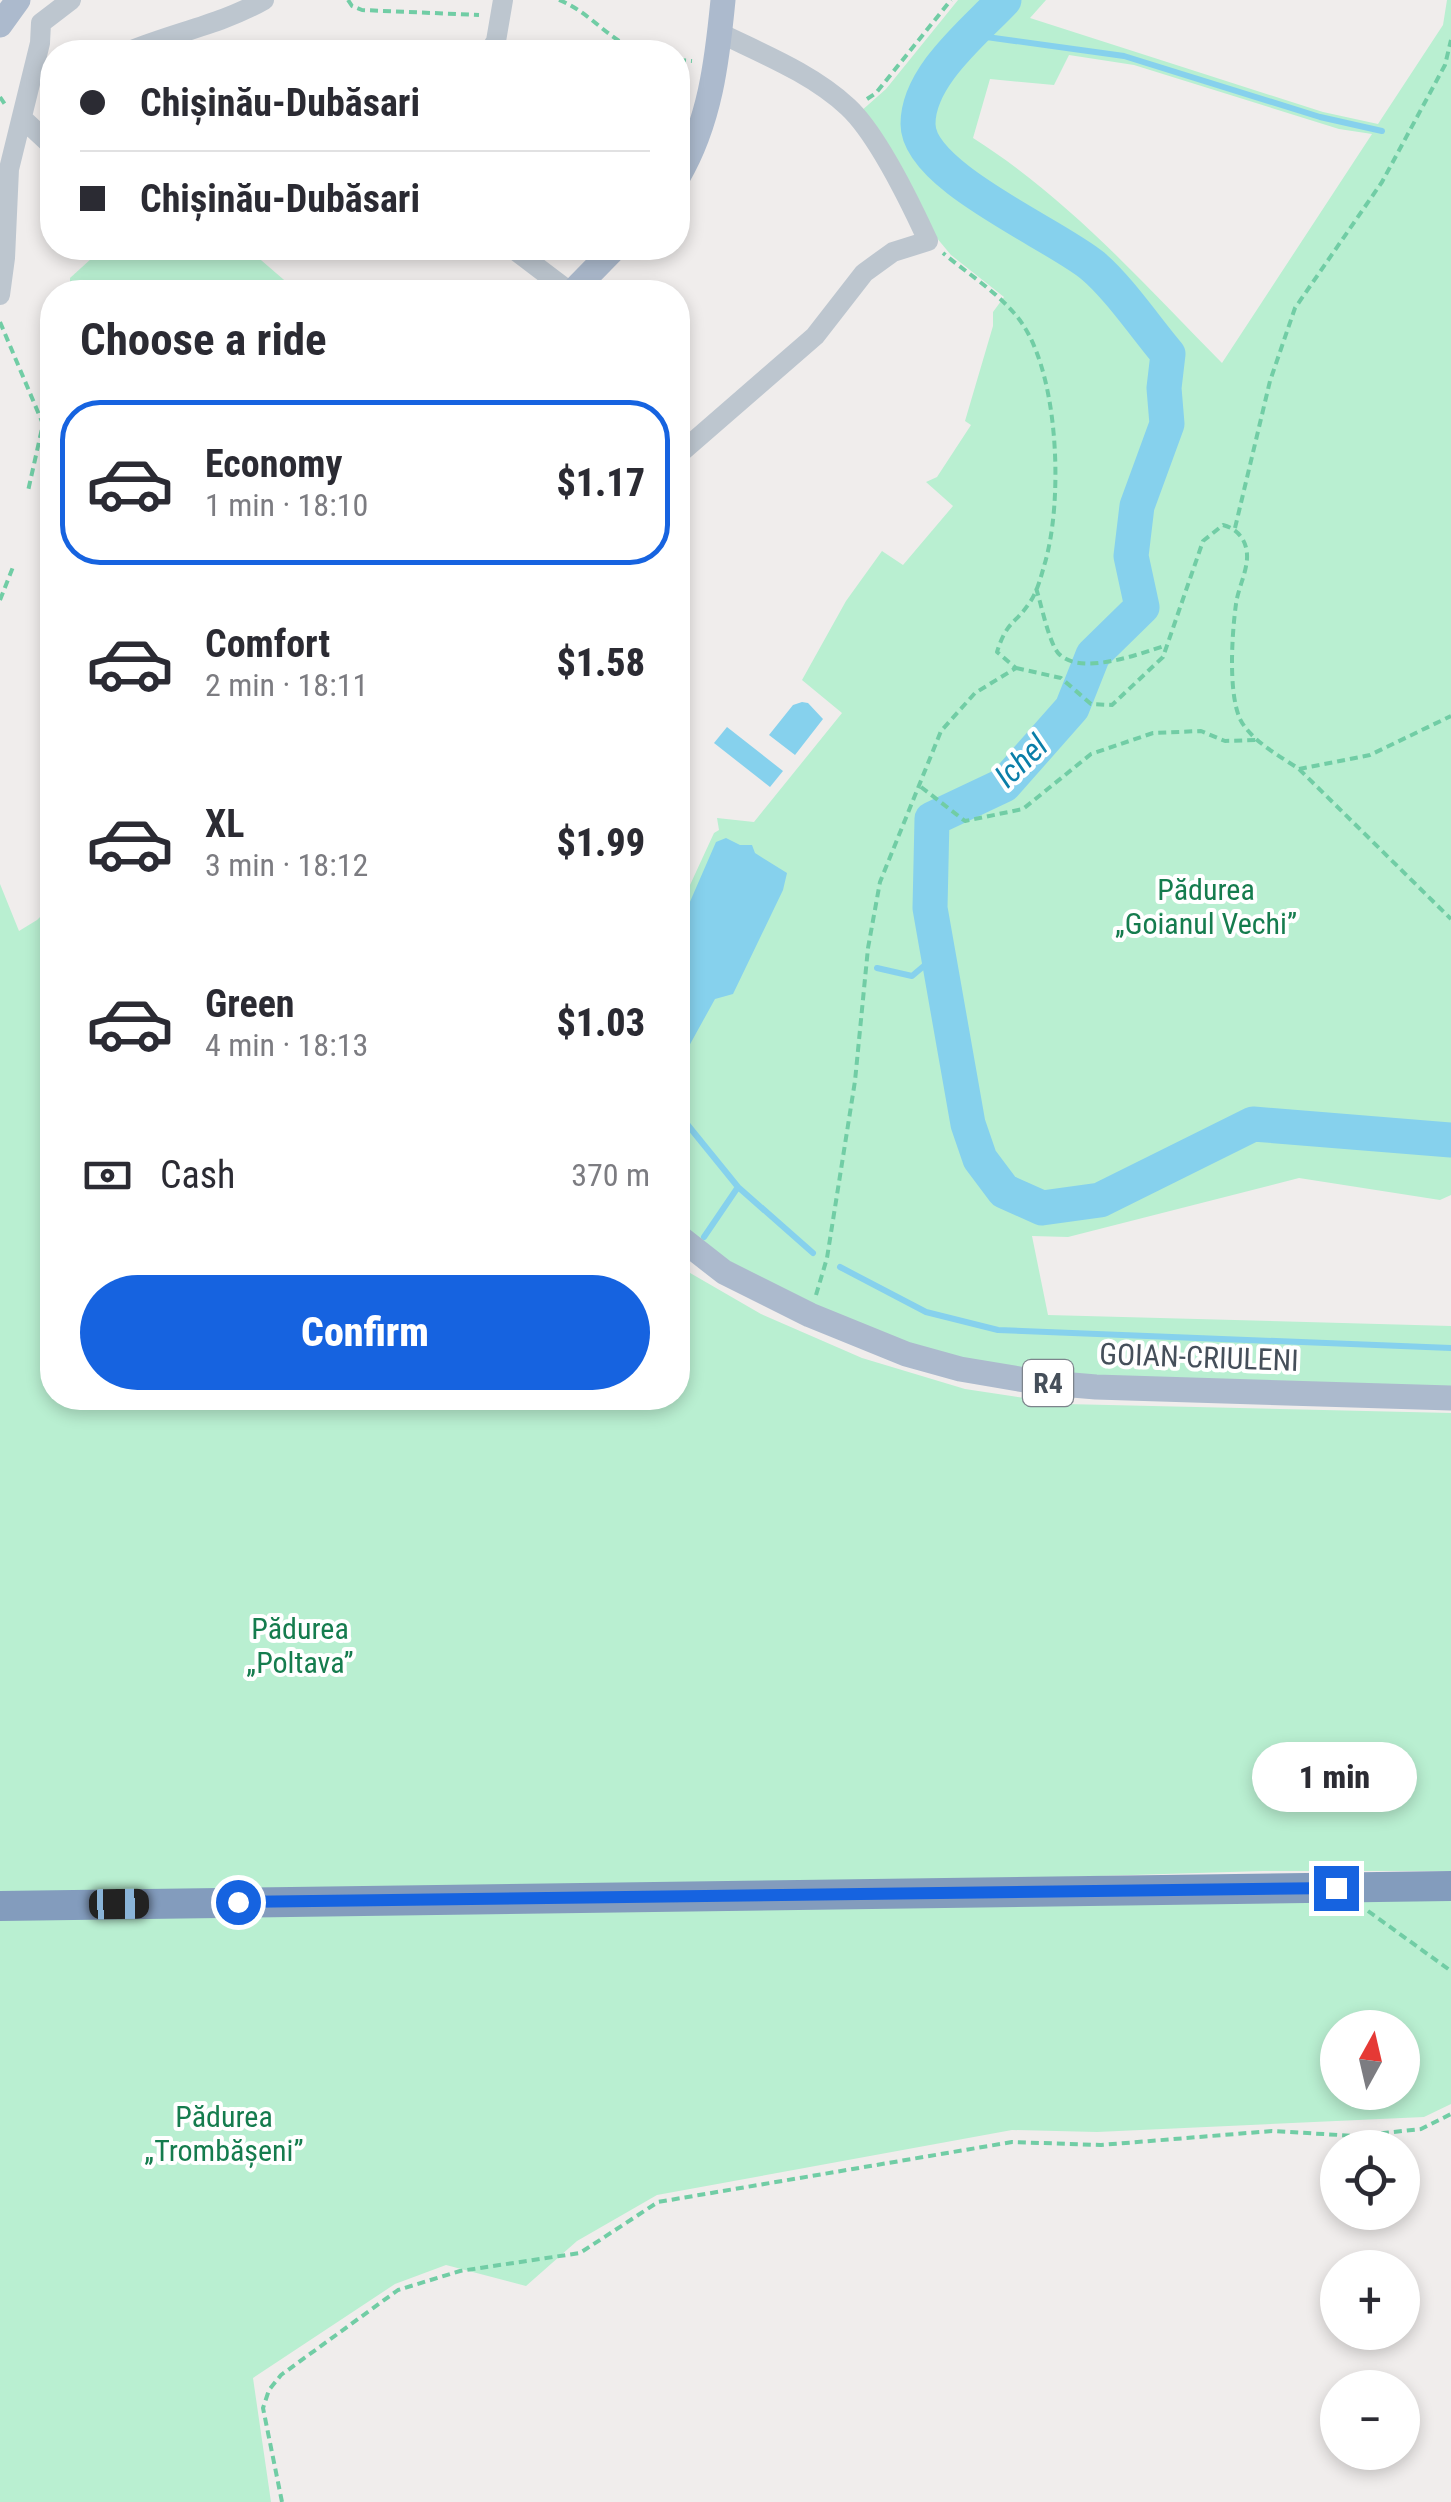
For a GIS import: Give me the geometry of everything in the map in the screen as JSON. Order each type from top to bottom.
[{"type":"highway","points":[[0,1906],[1451,1886]]},
{"type":"main road","points":[[0,25],[18,0]]},
{"type":"main road","points":[[690,152],[703,124],[723,0]]},
{"type":"main road","points":[[583,280],[603,260]]},
{"type":"main road","name":"GOIAN-CRIULENI","points":[[690,1245],[724,1272],[810,1315],[906,1354],[960,1369],[1037,1382],[1451,1398]]},
{"type":"street","points":[[18,0],[44,40],[71,0]]},
{"type":"street","points":[[155,40],[244,11],[264,0]]},
{"type":"street","points":[[496,40],[501,7]]},
{"type":"street","points":[[690,444],[814,336],[864,274],[894,252],[928,241],[906,194],[851,110],[828,91],[720,32]]},
{"type":"street","points":[[0,295],[9,169],[40,54]]},
{"type":"street","points":[[22,118],[40,135]]},
{"type":"street","points":[[528,260],[555,280]]},
{"type":"path","points":[[348,0],[362,10],[501,7]]},
{"type":"path","points":[[559,0],[570,4],[616,40]]},
{"type":"path","points":[[851,110],[876,93],[951,0]]},
{"type":"path","points":[[1451,40],[1445,65],[1382,182],[1295,308],[1270,381],[1236,528],[1248,557],[1236,603],[1231,664],[1240,719],[1258,740],[1298,769],[1451,919]]},
{"type":"path","points":[[1445,65],[1451,59]]},
{"type":"path","points":[[928,241],[1016,315],[1037,350],[1051,422],[1055,524],[1031,601],[1004,629],[997,652],[1016,668],[1062,678],[1091,704],[1112,704],[1163,657],[1203,541],[1223,525],[1236,528]]},
{"type":"path","points":[[0,322],[40,417]]},
{"type":"path","points":[[28,491],[40,437]]},
{"type":"path","points":[[0,600],[14,567]]},
{"type":"path","points":[[1036,588],[1056,652],[1068,660],[1119,660],[1166,645]]},
{"type":"path","points":[[810,1315],[827,1258],[855,1081],[868,948],[880,882],[941,730],[975,693],[1016,668]]},
{"type":"path","points":[[1298,769],[1370,755],[1451,716]]},
{"type":"path","points":[[919,785],[965,821],[1023,809],[1091,754],[1152,733],[1201,731],[1225,741],[1258,740]]},
{"type":"path","points":[[1368,1911],[1451,1971]]},
{"type":"path","points":[[282,2502],[263,2408],[280,2375],[398,2290],[460,2271],[580,2252],[658,2202],[1012,2142],[1101,2145],[1272,2131],[1356,2136],[1420,2129],[1451,2114]]},
{"type":"green space","name":"Pădurea „Goianul Vechi”","points":[[958,0],[1046,0],[1030,18],[1323,112],[1378,124],[1443,25],[1447,0],[1451,0],[1451,1195],[1440,1200],[1299,1178],[1068,1237],[1032,1236],[1048,1315],[1451,1326],[1451,1388],[1137,1379],[985,1365],[910,1346],[820,1311],[739,1269],[690,1233],[690,885],[714,833],[719,830],[717,818],[754,822],[842,713],[802,680],[846,601],[882,551],[903,565],[953,506],[926,482],[937,477],[971,425],[965,421],[993,326],[993,312],[1004,297],[951,255],[936,237],[860,112],[886,89]],"holes":[[[1069,55],[1134,65],[1339,129],[1372,134],[1222,363],[1073,214],[973,138],[990,79],[1054,85]]]},
{"type":"green space","points":[[90,260],[261,260],[284,280],[70,280]]},
{"type":"green space","name":"Pădurea „Poltava”","points":[[0,884],[19,931],[40,917],[40,1410],[690,1410],[690,1273],[761,1314],[862,1358],[965,1389],[1065,1404],[1451,1413],[1451,1871],[1263,1871],[762,1886],[0,1898]]},
{"type":"green space","name":"Pădurea „Trombășeni”","points":[[1451,1896],[1451,2104],[1424,2117],[1097,2132],[1012,2130],[657,2195],[577,2241],[526,2286],[446,2265],[395,2284],[253,2378],[271,2502],[0,2502],[0,1916]]},
{"type":"water","points":[[802,702],[823,719],[795,755],[769,735],[793,705]]},
{"type":"water","points":[[727,727],[783,771],[770,787],[714,743]]},
{"type":"water","points":[[726,838],[740,845],[752,845],[755,853],[787,873],[783,890],[733,994],[715,999],[690,1044],[690,902],[716,842]]},
{"type":"waterway","name":"Ichel","points":[[1004,0],[950,56],[927,89],[918,124],[924,144],[963,184],[1075,253],[1112,285],[1168,354],[1164,388],[1167,424],[1137,506],[1131,556],[1142,607],[1093,655],[1072,708],[1004,785],[932,819],[930,908],[968,1124],[980,1159],[1004,1191],[1042,1208],[1100,1200],[1253,1124],[1451,1140]]},
{"type":"waterway","points":[[972,35],[1124,56],[1320,117],[1382,131]]},
{"type":"waterway","points":[[877,968],[912,976],[938,954]]},
{"type":"waterway","points":[[690,1128],[738,1187],[813,1253]]},
{"type":"waterway","points":[[704,1237],[738,1187]]},
{"type":"waterway","points":[[840,1267],[926,1312],[998,1330],[1451,1348]]},
{"type":"route","points":[[238,1902],[1336,1888]]}]
